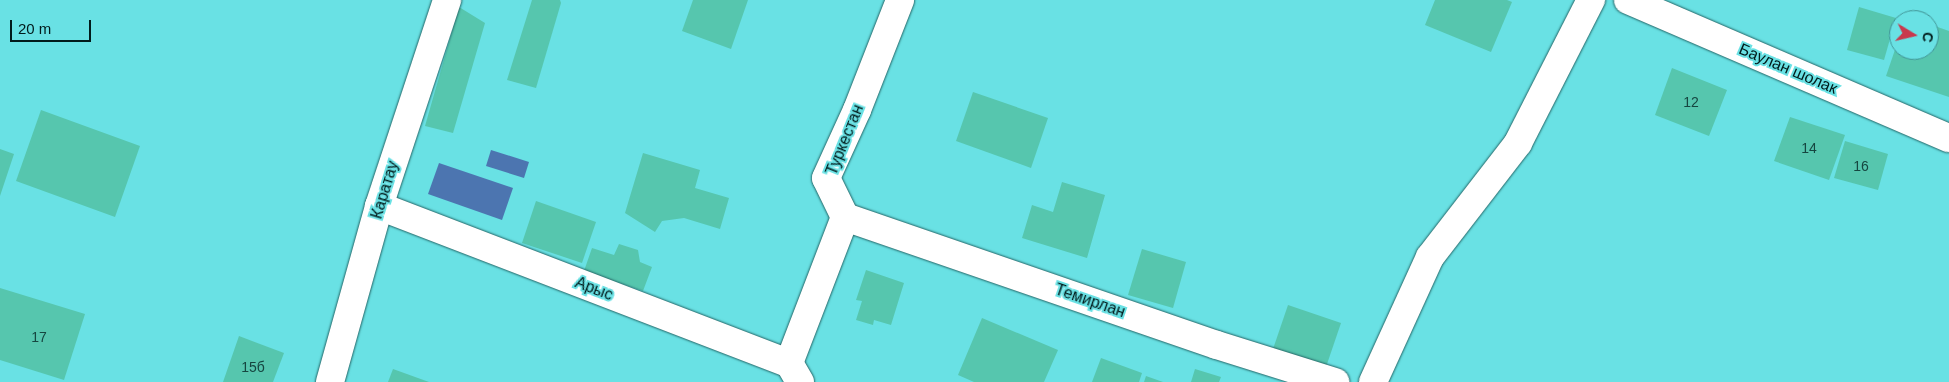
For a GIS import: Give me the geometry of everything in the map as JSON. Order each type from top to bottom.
[{"type":"street","name":"Каратау","points":[[330,382],[379,206],[446,0]]},
{"type":"street","name":"Туркестан","points":[[845,217],[826,178],[857,110],[900,0]]},
{"type":"street","points":[[1374,382],[1430,257],[1518,143],[1591,0]]},
{"type":"street","name":"Баулан шолак","points":[[1628,0],[1949,138]]},
{"type":"street","name":"Арыс","points":[[379,206],[795,373]]},
{"type":"street","points":[[795,373],[845,217]]},
{"type":"street","name":"Темирлан","points":[[845,217],[1217,346],[1336,382]]},
{"type":"water","points":[[491,150],[529,162],[524,178],[486,166]]},
{"type":"water","points":[[439,163],[513,188],[502,220],[428,194]]},
{"type":"building","points":[[532,0],[560,0],[561,3],[536,88],[507,80]]},
{"type":"building","points":[[693,0],[748,0],[731,49],[682,31]]},
{"type":"building","points":[[1435,0],[1507,0],[1512,2],[1491,52],[1425,25]]},
{"type":"building","points":[[459,7],[485,23],[453,133],[425,126]]},
{"type":"building","points":[[1859,7],[1889,16],[1889,42],[1884,60],[1847,50]]},
{"type":"building","points":[[1939,28],[1949,31],[1949,97],[1886,76],[1891,60],[1939,60]]},
{"type":"building","points":[[1672,68],[1727,90],[1709,136],[1655,115]]},
{"type":"building","points":[[973,92],[1048,118],[1031,168],[956,141]]},
{"type":"building","points":[[41,110],[140,146],[115,217],[16,181]]},
{"type":"building","points":[[1790,117],[1845,135],[1829,180],[1774,161]]},
{"type":"building","points":[[1845,141],[1888,154],[1878,190],[1834,178]]},
{"type":"building","points":[[0,149],[14,154],[0,196]]},
{"type":"building","points":[[643,153],[700,170],[695,188],[729,198],[720,229],[684,218],[662,221],[655,232],[625,213]]},
{"type":"building","points":[[1062,182],[1105,195],[1087,258],[1022,238],[1032,205],[1053,212]]},
{"type":"building","points":[[536,201],[596,222],[582,263],[522,243]]},
{"type":"building","points":[[619,244],[638,250],[640,262],[652,267],[643,291],[584,271],[592,248],[614,255]]},
{"type":"building","points":[[1142,249],[1186,262],[1173,308],[1128,295]]},
{"type":"building","points":[[866,270],[904,283],[891,325],[874,320],[873,325],[856,320],[862,301],[856,300]]},
{"type":"building","points":[[0,288],[85,314],[64,380],[0,360]]},
{"type":"building","points":[[1288,305],[1341,323],[1326,367],[1273,349]]},
{"type":"building","points":[[982,318],[1058,350],[1044,382],[974,382],[958,375]]},
{"type":"building","points":[[239,336],[284,353],[273,382],[223,382]]},
{"type":"building","points":[[1101,358],[1142,373],[1139,382],[1092,382]]},
{"type":"building","points":[[393,369],[429,382],[388,382]]},
{"type":"building","points":[[1195,369],[1221,377],[1219,382],[1191,382]]},
{"type":"building","points":[[1146,376],[1163,382],[1144,382]]}]
